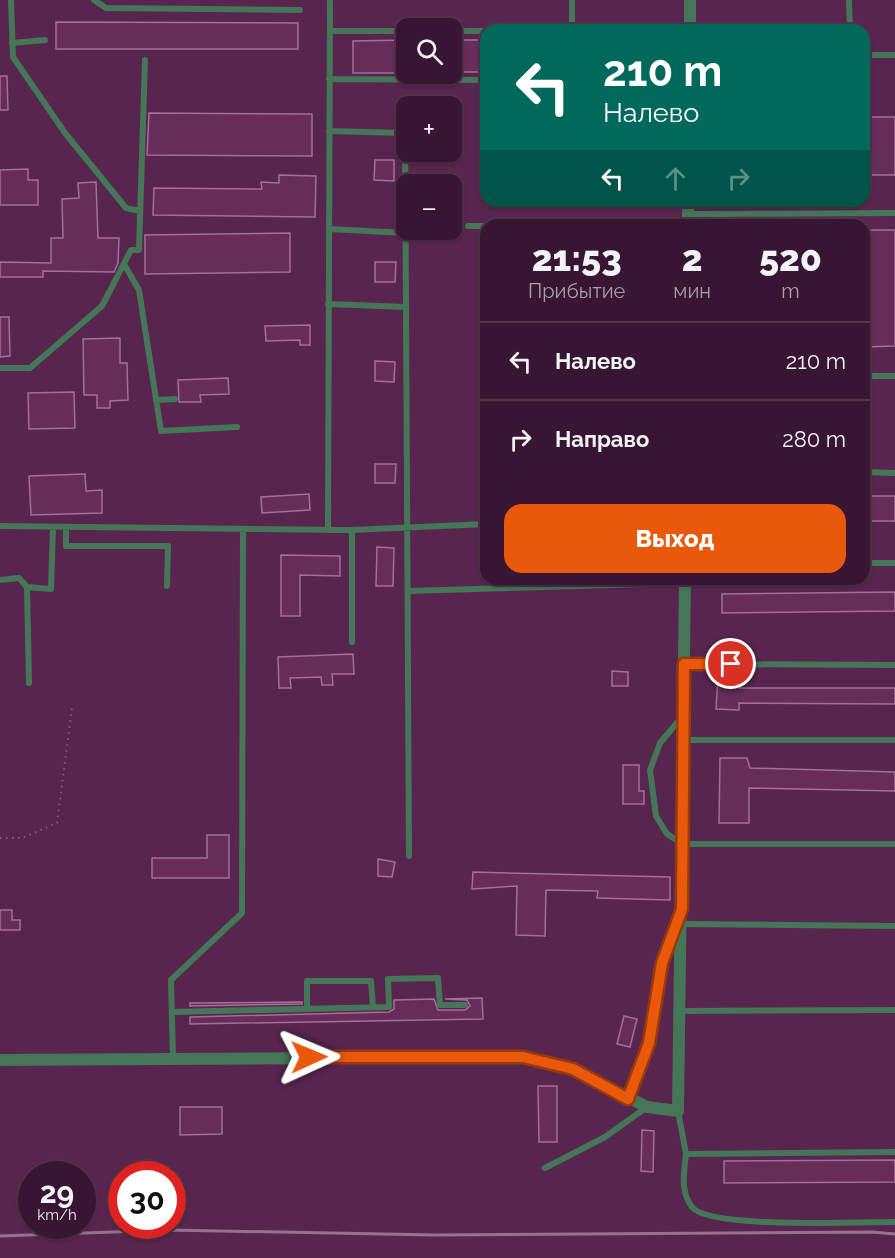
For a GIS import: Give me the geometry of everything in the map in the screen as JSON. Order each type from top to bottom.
[{"type":"street","points":[[690,0],[690,24]]},
{"type":"street","points":[[0,1060],[173,1059],[385,1052],[523,1057],[573,1069],[647,1107],[678,1111],[685,585]]},
{"type":"lane","points":[[11,0],[13,57],[65,134],[126,208],[140,211]]},
{"type":"lane","points":[[94,0],[106,8],[300,10]]},
{"type":"lane","points":[[328,530],[330,0]]},
{"type":"lane","points":[[572,0],[572,24]]},
{"type":"lane","points":[[849,0],[850,24]]},
{"type":"lane","points":[[330,31],[396,31]]},
{"type":"lane","points":[[462,31],[480,31]]},
{"type":"lane","points":[[12,43],[45,40]]},
{"type":"lane","points":[[870,55],[895,55]]},
{"type":"lane","points":[[0,368],[30,368],[102,306],[131,250],[139,250],[145,60]]},
{"type":"lane","points":[[329,79],[480,80]]},
{"type":"lane","points":[[329,131],[396,133]]},
{"type":"lane","points":[[688,213],[895,213]]},
{"type":"lane","points":[[468,226],[480,226]]},
{"type":"lane","points":[[329,229],[396,233]]},
{"type":"lane","points":[[405,240],[409,856]]},
{"type":"lane","points":[[124,264],[139,290],[161,431],[237,427]]},
{"type":"lane","points":[[328,304],[406,307]]},
{"type":"lane","points":[[870,376],[895,376]]},
{"type":"lane","points":[[156,400],[175,399]]},
{"type":"lane","points":[[870,472],[895,473]]},
{"type":"lane","points":[[0,526],[352,530],[480,524]]},
{"type":"lane","points":[[27,587],[51,589],[53,527]]},
{"type":"lane","points":[[66,527],[66,546],[168,546],[167,586]]},
{"type":"lane","points":[[173,1059],[171,980],[242,913],[243,529]]},
{"type":"lane","points":[[352,530],[352,642]]},
{"type":"lane","points":[[870,563],[895,563]]},
{"type":"lane","points":[[0,580],[19,578],[27,587],[29,683]]},
{"type":"lane","points":[[408,591],[574,585]]},
{"type":"lane","points":[[684,664],[895,665]]},
{"type":"lane","points":[[684,716],[660,742],[650,770],[656,816],[667,834],[683,844],[895,844]]},
{"type":"lane","points":[[683,740],[895,740]]},
{"type":"lane","points":[[628,1099],[649,1043],[662,963],[682,909]]},
{"type":"lane","points":[[682,924],[895,926]]},
{"type":"lane","points":[[173,1012],[389,1007],[388,979],[438,978],[440,1005],[465,1005]]},
{"type":"lane","points":[[307,1009],[307,981],[371,981],[373,1007]]},
{"type":"lane","points":[[681,1011],[895,1010]]},
{"type":"lane","points":[[545,1168],[605,1137],[647,1107]]},
{"type":"lane","points":[[678,1111],[686,1154],[683,1192],[693,1209],[715,1219],[751,1222],[895,1222]]},
{"type":"lane","points":[[686,1154],[895,1152]]},
{"type":"path","points":[[0,838],[22,838],[57,823],[72,708]]},
{"type":"shaded area","points":[[0,0],[895,0],[895,1258],[0,1258]]},
{"type":"building","points":[[56,22],[298,23],[298,49],[56,49]]},
{"type":"building","points":[[396,40],[396,73],[353,73],[353,41]]},
{"type":"building","points":[[462,40],[480,40],[480,72],[462,72]]},
{"type":"building","points":[[0,76],[7,76],[8,110],[0,110]]},
{"type":"building","points":[[149,113],[312,114],[312,156],[147,155]]},
{"type":"building","points":[[870,117],[895,117],[895,175],[870,175]]},
{"type":"building","points":[[375,160],[394,160],[394,181],[374,180]]},
{"type":"building","points":[[28,169],[28,180],[38,180],[38,205],[0,205],[0,170]]},
{"type":"building","points":[[279,175],[316,176],[315,217],[153,215],[154,188],[262,189],[261,182],[279,183]]},
{"type":"building","points":[[96,182],[98,238],[119,238],[118,263],[114,272],[43,271],[43,277],[0,277],[0,262],[51,263],[51,238],[63,238],[62,199],[79,198],[78,183]]},
{"type":"building","points":[[870,230],[895,230],[895,346],[870,347]]},
{"type":"building","points":[[290,233],[290,272],[145,274],[145,235]]},
{"type":"building","points":[[375,262],[396,262],[395,282],[375,282]]},
{"type":"building","points":[[0,317],[9,317],[10,356],[0,357]]},
{"type":"building","points":[[310,325],[310,345],[300,345],[300,340],[266,341],[265,326]]},
{"type":"building","points":[[120,338],[120,363],[127,363],[128,400],[110,401],[110,408],[97,408],[97,395],[84,395],[83,339]]},
{"type":"building","points":[[375,361],[395,362],[394,382],[375,381]]},
{"type":"building","points":[[228,378],[229,394],[200,395],[201,402],[179,402],[178,380]]},
{"type":"building","points":[[74,392],[75,428],[29,429],[28,393]]},
{"type":"building","points":[[375,464],[396,464],[395,483],[375,483]]},
{"type":"building","points":[[85,474],[86,491],[102,490],[102,513],[31,515],[29,476]]},
{"type":"building","points":[[309,494],[310,510],[262,513],[261,497]]},
{"type":"building","points":[[870,496],[895,496],[895,521],[870,521]]},
{"type":"building","points":[[377,547],[394,548],[393,586],[376,586]]},
{"type":"building","points":[[281,555],[340,556],[340,576],[300,575],[300,616],[281,616]]},
{"type":"building","points":[[895,592],[895,611],[722,613],[722,594]]},
{"type":"building","points":[[353,654],[354,674],[332,674],[333,685],[322,685],[321,677],[290,678],[291,688],[279,688],[278,657]]},
{"type":"building","points":[[612,671],[628,672],[628,686],[612,686]]},
{"type":"building","points":[[718,676],[740,677],[739,688],[895,688],[895,704],[739,703],[739,710],[716,709]]},
{"type":"building","points":[[720,758],[747,758],[750,768],[895,772],[895,791],[749,788],[749,823],[719,823]]},
{"type":"building","points":[[623,765],[639,765],[639,791],[644,791],[644,804],[623,804]]},
{"type":"building","points":[[207,835],[229,835],[229,878],[152,878],[152,858],[207,858]]},
{"type":"building","points":[[378,859],[395,862],[392,877],[378,876]]},
{"type":"building","points":[[473,872],[670,877],[670,900],[597,898],[598,891],[546,890],[545,936],[516,935],[517,886],[472,889]]},
{"type":"building","points":[[0,910],[12,910],[12,920],[20,920],[20,930],[0,930]]},
{"type":"building","points":[[482,998],[483,1019],[190,1024],[190,1017],[389,1012],[394,1009],[394,1000],[434,999],[438,1010],[465,1010],[470,1006],[467,1000],[445,999]]},
{"type":"building","points":[[302,1002],[302,1004],[190,1006],[190,1003]]},
{"type":"building","points":[[624,1016],[637,1019],[630,1047],[617,1044]]},
{"type":"building","points":[[538,1086],[557,1086],[557,1142],[539,1142]]},
{"type":"building","points":[[180,1107],[222,1107],[222,1134],[180,1135]]},
{"type":"building","points":[[642,1130],[654,1131],[653,1172],[641,1171]]},
{"type":"building","points":[[895,1160],[895,1182],[724,1183],[724,1161]]},
{"type":"railway","points":[[0,1236],[170,1230],[434,1235],[872,1232],[895,1234]]},
{"type":"route","points":[[309,1057],[523,1057],[573,1069],[628,1099],[649,1043],[662,963],[682,909],[684,664],[731,664]]}]
